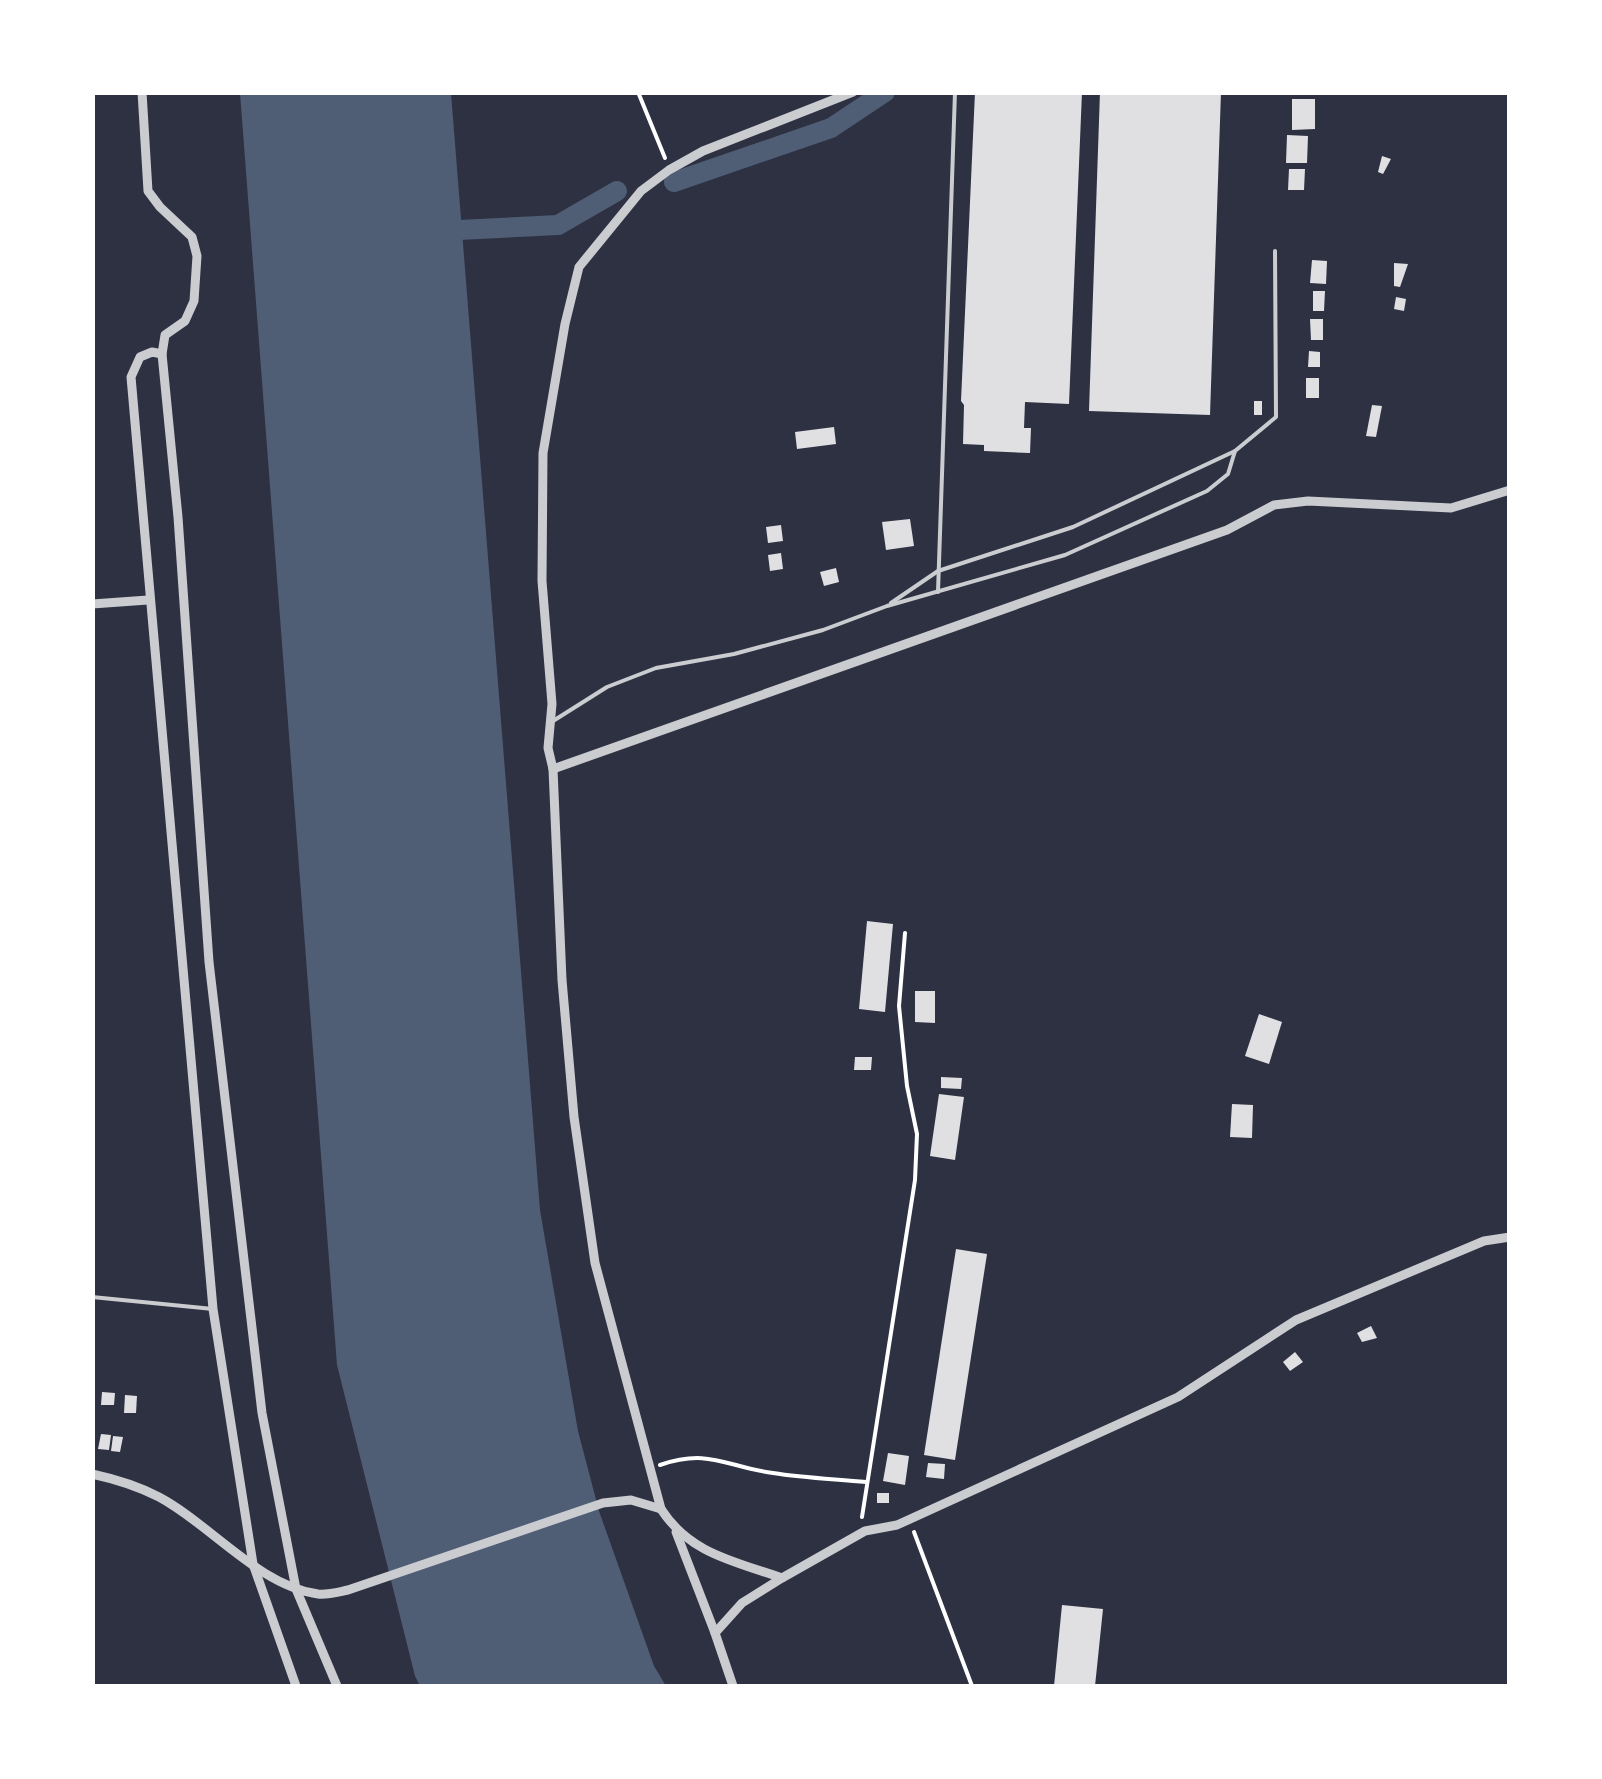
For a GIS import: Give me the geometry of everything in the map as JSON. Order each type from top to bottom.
[{"type":"street","points":[[142,92],[148,191],[160,208],[192,237],[197,256],[194,301],[185,321],[165,335],[162,354],[178,517],[209,962],[262,1412],[296,1590],[337,1686]]},
{"type":"street","points":[[733,1686],[676,1532],[661,1508],[596,1263],[576,1135],[548,748],[552,704],[542,581],[543,453],[579,267],[641,191],[703,151],[853,92]]},
{"type":"street","points":[[162,354],[152,352],[140,357],[131,377],[213,1309],[253,1564],[296,1686]]},
{"type":"street","points":[[552,769],[1227,530],[1274,506],[1308,500],[1451,508],[1510,490]]},
{"type":"street","points":[[92,604],[148,600]]},
{"type":"street","points":[[715,1633],[742,1602],[865,1531],[896,1524],[1178,1397],[1296,1320],[1484,1241],[1510,1237]]},
{"type":"street","points":[[92,1474],[117,1479],[160,1497],[296,1590],[323,1595],[348,1590],[603,1503],[630,1500],[661,1508]]},
{"type":"street","points":[[676,1532],[714,1554],[782,1578]]},
{"type":"lane","points":[[938,592],[955,92]]},
{"type":"lane","points":[[887,606],[938,571],[1074,527],[1235,451],[1276,418],[1275,251]]},
{"type":"lane","points":[[549,723],[607,686],[656,668],[734,654],[823,630],[887,606],[1064,556],[1207,491],[1228,474],[1235,451]]},
{"type":"lane","points":[[92,1296],[213,1309]]},
{"type":"path","points":[[638,92],[670,170]]},
{"type":"path","points":[[865,1531],[861,1514],[915,1180],[916,1134],[899,1006],[905,934]]},
{"type":"path","points":[[651,1468],[687,1456],[719,1459],[770,1473],[866,1482]]},
{"type":"path","points":[[908,1518],[972,1686]]},
{"type":"water","points":[[240,93],[451,93],[540,1210],[578,1431],[599,1511],[654,1666],[666,1686],[420,1686],[415,1676],[337,1365]]},
{"type":"building","points":[[975,92],[1082,92],[1069,404],[1025,402],[1024,428],[1031,428],[1030,453],[984,451],[984,445],[963,444],[961,401]]},
{"type":"building","points":[[1100,92],[1221,92],[1210,415],[1089,411]]},
{"type":"building","points":[[1292,99],[1315,99],[1315,129],[1292,130]]},
{"type":"building","points":[[1287,135],[1308,136],[1307,163],[1286,163]]},
{"type":"building","points":[[1382,156],[1391,159],[1383,174],[1378,172]]},
{"type":"building","points":[[1289,169],[1305,169],[1304,190],[1288,190]]},
{"type":"building","points":[[1312,260],[1327,261],[1326,284],[1310,283]]},
{"type":"building","points":[[1394,263],[1408,264],[1400,287],[1394,286]]},
{"type":"building","points":[[1313,291],[1325,291],[1324,311],[1313,311]]},
{"type":"building","points":[[1396,297],[1406,299],[1404,311],[1394,309]]},
{"type":"building","points":[[1310,319],[1323,319],[1323,340],[1311,340]]},
{"type":"building","points":[[1309,351],[1320,352],[1320,367],[1308,367]]},
{"type":"building","points":[[1306,378],[1319,378],[1319,398],[1306,398]]},
{"type":"building","points":[[1254,401],[1262,401],[1262,415],[1254,415]]},
{"type":"building","points":[[1372,405],[1382,406],[1376,437],[1366,436]]},
{"type":"building","points":[[834,427],[836,444],[797,449],[795,432]]},
{"type":"building","points":[[910,519],[914,546],[886,550],[882,522]]},
{"type":"building","points":[[781,525],[783,541],[768,543],[766,527]]},
{"type":"building","points":[[781,553],[783,569],[770,571],[768,555]]},
{"type":"building","points":[[836,568],[839,582],[824,586],[820,572]]},
{"type":"building","points":[[867,921],[893,924],[885,1012],[859,1009]]},
{"type":"building","points":[[915,991],[935,991],[935,1023],[915,1022]]},
{"type":"building","points":[[1259,1014],[1282,1022],[1269,1064],[1245,1056]]},
{"type":"building","points":[[855,1057],[872,1057],[871,1070],[854,1070]]},
{"type":"building","points":[[941,1077],[962,1078],[961,1089],[941,1088]]},
{"type":"building","points":[[939,1094],[964,1097],[955,1160],[930,1156]]},
{"type":"building","points":[[1232,1104],[1253,1105],[1252,1138],[1230,1137]]},
{"type":"building","points":[[956,1249],[987,1254],[955,1460],[924,1455]]},
{"type":"building","points":[[1371,1326],[1377,1338],[1362,1342],[1357,1333]]},
{"type":"building","points":[[1295,1352],[1303,1362],[1290,1371],[1283,1362]]},
{"type":"building","points":[[102,1392],[115,1393],[114,1405],[101,1405]]},
{"type":"building","points":[[125,1395],[137,1396],[136,1413],[124,1413]]},
{"type":"building","points":[[101,1434],[111,1435],[109,1450],[98,1449]]},
{"type":"building","points":[[113,1436],[123,1437],[120,1452],[111,1451]]},
{"type":"building","points":[[888,1453],[909,1456],[905,1485],[883,1481]]},
{"type":"building","points":[[928,1463],[945,1464],[944,1479],[926,1477]]},
{"type":"building","points":[[877,1493],[889,1493],[889,1503],[877,1503]]},
{"type":"building","points":[[1062,1605],[1103,1609],[1095,1686],[1054,1686]]},
{"type":"waterway","points":[[674,182],[831,128],[885,92]]},
{"type":"waterway","points":[[438,231],[558,225],[617,191]]}]
